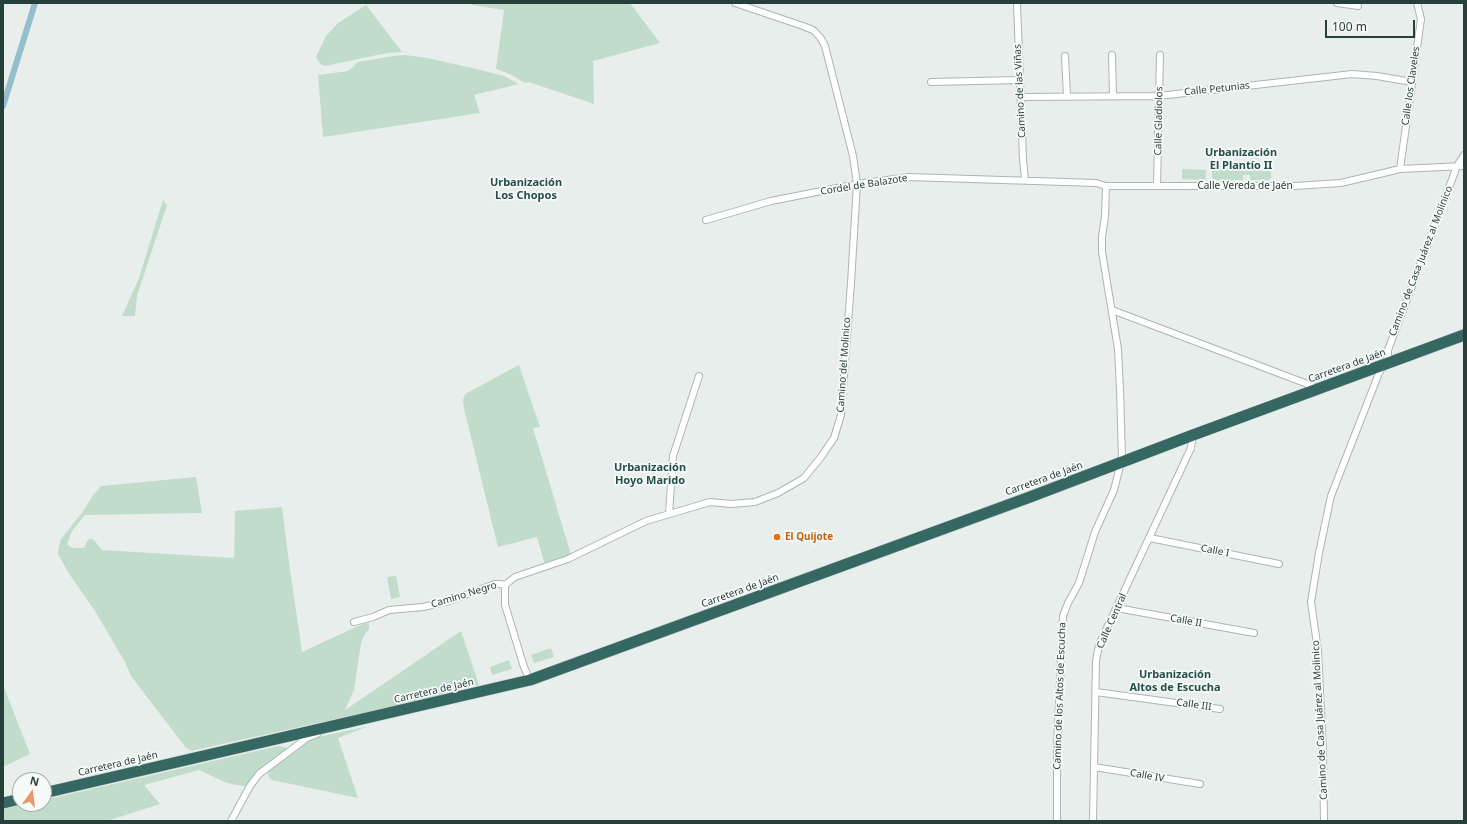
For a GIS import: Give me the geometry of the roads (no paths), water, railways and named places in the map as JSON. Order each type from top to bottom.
[{"type":"highway","name":"Carretera de Jaén","points":[[52,791],[331,728],[530,680],[1320,389],[1386,361],[1425,350],[1464,335]]},
{"type":"street","name":"Camino del Molinico","points":[[505,585],[515,577],[568,559],[646,521],[710,502],[731,504],[755,502],[778,493],[804,478],[822,457],[834,438],[841,415],[857,184],[853,156],[825,46],[820,37],[813,30],[803,26],[735,3]]},
{"type":"street","name":"Camino de las Viñas","points":[[1016,3],[1023,159],[1026,180]]},
{"type":"street","points":[[1337,3],[1358,6]]},
{"type":"street","name":"Calle los Claveles","points":[[1400,170],[1420,19],[1417,3]]},
{"type":"street","points":[[1112,55],[1112,96]]},
{"type":"street","name":"Calle Gladiolos","points":[[1157,186],[1160,55]]},
{"type":"street","points":[[1065,56],[1066,96]]},
{"type":"street","name":"Calle Petunias","points":[[1020,97],[1159,96],[1352,74],[1377,76],[1412,82]]},
{"type":"street","points":[[931,82],[1020,80]]},
{"type":"street","name":"Camino de Casa Juárez al Molinico","points":[[1324,821],[1323,754],[1318,651],[1312,602],[1319,553],[1331,496],[1379,373],[1386,361],[1388,350],[1457,166],[1464,155]]},
{"type":"street","name":"Calle Vereda de Jaén","points":[[1026,180],[1096,183],[1106,186],[1295,186],[1341,183],[1400,170],[1464,166]]},
{"type":"street","name":"Cordel de Balazote","points":[[706,220],[771,201],[857,184],[909,177],[1026,180]]},
{"type":"street","name":"Camino de los Altos de Escucha","points":[[1057,821],[1057,748],[1063,616],[1079,583],[1095,532],[1114,490],[1122,458],[1118,349],[1102,252],[1106,186]]},
{"type":"street","points":[[1112,310],[1320,389]]},
{"type":"street","points":[[669,514],[673,456],[699,376]]},
{"type":"street","name":"Calle Central","points":[[1093,821],[1096,661],[1099,645],[1191,448],[1194,435]]},
{"type":"street","name":"Calle I","points":[[1150,538],[1280,564]]},
{"type":"street","name":"Camino Negro","points":[[354,622],[373,618],[389,610],[423,607],[449,601],[495,584],[505,585]]},
{"type":"street","points":[[505,585],[505,605],[524,667],[530,680]]},
{"type":"street","name":"Calle II","points":[[1117,608],[1254,633]]},
{"type":"street","name":"Calle III","points":[[1096,692],[1220,709]]},
{"type":"street","points":[[231,821],[250,786],[259,774],[307,738],[331,728]]},
{"type":"street","name":"Calle IV","points":[[1094,767],[1200,784]]},
{"type":"waterway","points":[[3,106],[35,3]]},
{"type":"place","name":"El Quijote","points":[[777,537]]},
{"type":"district","name":"Urbanización El Plantío II","points":[[1241,159]]},
{"type":"district","name":"Urbanización Los Chopos","points":[[526,189]]},
{"type":"district","name":"Urbanización Hoyo Marido","points":[[650,474]]},
{"type":"district","name":"Urbanización Altos de Escucha","points":[[1175,681]]}]
